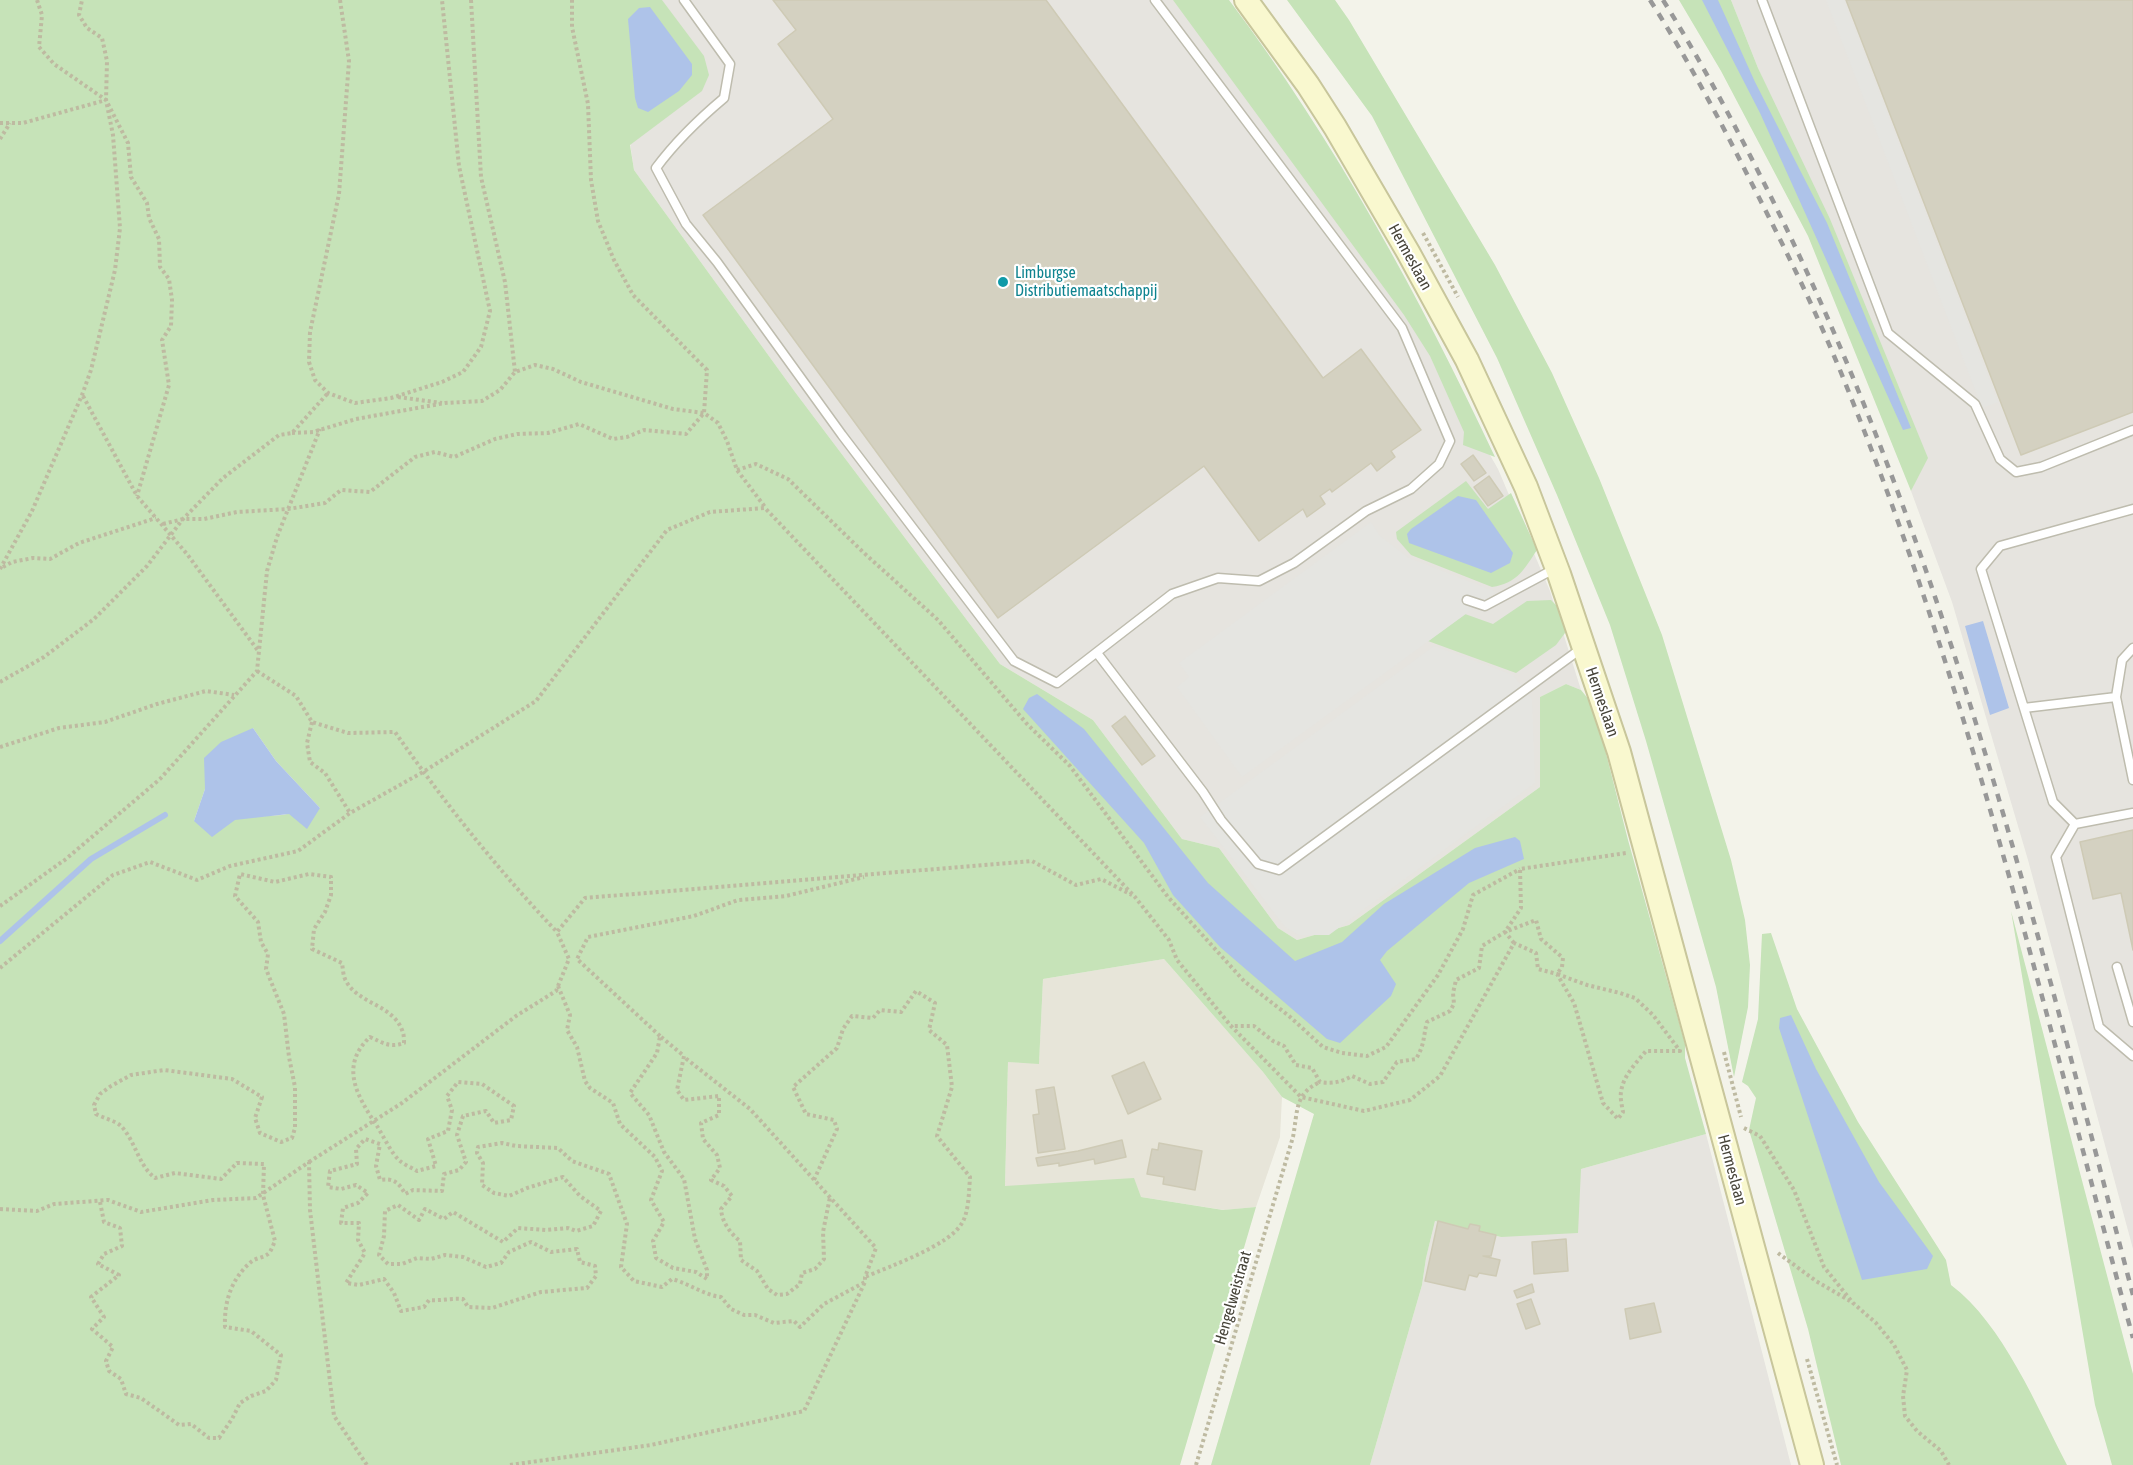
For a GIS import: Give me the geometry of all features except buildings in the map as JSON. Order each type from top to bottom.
[{"type":"street","name":"Hermeslaan","points":[[1246,0],[1308,84],[1408,252],[1482,392],[1526,487],[1557,567],[1619,752],[1812,1465]]},
{"type":"lane","points":[[684,0],[730,64],[724,98],[698,120],[656,168],[686,224],[717,262],[842,435],[1014,661],[1057,683],[1172,594],[1218,578],[1259,580],[1294,563],[1366,511],[1411,489],[1439,464],[1450,441],[1402,328],[1155,0]]},
{"type":"lane","points":[[1762,0],[1888,333],[1975,404],[2000,459],[2016,472],[2042,467],[2133,430]]},
{"type":"lane","points":[[2076,824],[2053,802],[1981,568],[2000,546],[2133,509]]},
{"type":"lane","points":[[1467,600],[1485,606],[1557,567]]},
{"type":"lane","points":[[1097,653],[1203,792],[1221,820],[1258,864],[1279,870],[1584,647]]},
{"type":"lane","points":[[2133,648],[2122,660],[2116,697],[2133,780]]},
{"type":"lane","points":[[2024,708],[2116,697]]},
{"type":"lane","points":[[2133,813],[2076,824],[2056,857],[2099,1027],[2133,1056]]},
{"type":"lane","points":[[2117,967],[2133,1022]]},
{"type":"path","points":[[37,0],[42,15],[39,47],[54,64],[106,100],[128,143],[131,177],[147,202],[149,218],[159,239],[160,267],[169,279],[172,300],[171,326],[162,340],[169,385],[137,496]]},
{"type":"path","points":[[0,569],[32,511],[82,395],[91,370],[115,270],[120,228],[113,135],[106,100],[107,61],[102,38],[87,28],[80,15],[82,0]]},
{"type":"path","points":[[340,0],[349,61],[339,194],[310,332],[309,362],[315,380],[327,393],[355,403],[396,397],[442,382],[462,372],[481,347],[490,311],[459,166],[442,0]]},
{"type":"path","points":[[471,0],[482,177],[505,282],[515,372]]},
{"type":"path","points":[[164,524],[183,519],[204,519],[325,503],[342,490],[370,492],[415,457],[435,452],[454,457],[495,439],[517,434],[548,433],[579,424],[613,439],[627,437],[644,430],[686,434],[704,413],[706,370],[633,296],[614,260],[598,221],[591,180],[588,104],[573,27],[572,0]]},
{"type":"path","points":[[0,123],[23,123],[106,100]]},
{"type":"path","points":[[0,139],[10,123]]},
{"type":"path","points":[[0,681],[44,657],[94,619],[147,566],[183,519],[223,478],[279,435],[320,429],[356,419],[445,403],[482,400],[500,390],[515,372],[535,364],[553,369],[581,382],[673,409],[704,413],[718,423],[737,470],[765,508],[1135,897],[1169,940],[1177,960],[1231,1026],[1301,1096],[1364,1111],[1410,1100],[1440,1076],[1514,943]]},
{"type":"path","points":[[292,433],[327,393]]},
{"type":"path","points":[[82,395],[137,496],[164,524],[170,536],[187,554],[259,652]]},
{"type":"path","points":[[396,397],[445,403]]},
{"type":"path","points":[[0,906],[66,859],[160,779],[257,671],[267,571],[277,537],[320,429]]},
{"type":"path","points":[[737,470],[756,464],[788,479],[863,552],[938,620],[1027,724],[1070,766],[1168,897],[1244,981],[1289,1016],[1323,1047],[1342,1053],[1367,1056],[1386,1047],[1438,975],[1463,928],[1473,895],[1521,869],[1646,850]]},
{"type":"path","points":[[0,968],[113,875],[150,862],[197,880],[230,866],[298,851],[350,813],[423,772],[536,701],[668,530],[710,512],[765,508]]},
{"type":"path","points":[[0,569],[12,562],[33,558],[50,559],[79,543],[157,517]]},
{"type":"path","points":[[0,1209],[36,1210],[54,1204],[108,1200],[141,1212],[213,1200],[255,1198],[263,1195],[309,1162],[402,1103],[516,1016],[556,991],[569,959],[557,932],[522,895],[423,772],[395,732],[348,733],[312,722],[296,696],[257,671]]},
{"type":"path","points":[[0,747],[59,728],[105,722],[157,704],[206,692],[234,695]]},
{"type":"path","points":[[312,722],[307,743],[310,762],[325,773],[350,813]]},
{"type":"path","points":[[557,932],[585,897],[1032,861],[1076,885],[1101,879],[1135,897]]},
{"type":"path","points":[[230,866],[240,874],[275,882],[309,874],[331,877],[331,895],[325,912],[314,929],[312,949],[342,963],[346,981],[355,993],[395,1019],[402,1029],[404,1043],[395,1046],[389,1046],[370,1037],[360,1047],[353,1069],[354,1086],[400,1161],[417,1171],[436,1166],[428,1139],[448,1131],[452,1110],[447,1096],[459,1082],[482,1084],[514,1106],[511,1120],[494,1124],[486,1112],[464,1116],[457,1136],[466,1162],[459,1170],[444,1174],[442,1191],[413,1190],[405,1194],[401,1185],[390,1179],[380,1180],[376,1166],[380,1144],[365,1139],[356,1149],[357,1164],[330,1171],[328,1187],[341,1189],[356,1185],[368,1193],[358,1203],[343,1208],[341,1223],[359,1223],[358,1240],[365,1253],[346,1283],[358,1285],[384,1279],[394,1293],[401,1311],[424,1307],[429,1300],[438,1301],[448,1298],[463,1299],[468,1307],[492,1308],[541,1292],[587,1288],[596,1276],[595,1266],[580,1262],[577,1249],[550,1252],[531,1242],[509,1252],[501,1263],[486,1266],[463,1257],[445,1255],[431,1259],[417,1258],[402,1264],[388,1264],[379,1255],[384,1236],[385,1211],[398,1205],[418,1220],[425,1209],[444,1219],[453,1212],[503,1242],[518,1228],[546,1230],[568,1228],[576,1231],[593,1226],[601,1211],[580,1196],[563,1177],[509,1196],[494,1193],[482,1185],[483,1162],[477,1153],[478,1147],[502,1143],[558,1148],[572,1161],[609,1174],[627,1224],[621,1267],[634,1281],[662,1287],[672,1279],[691,1284],[707,1295],[721,1297],[731,1309],[744,1315],[756,1315],[774,1323],[794,1321],[800,1327],[824,1304],[865,1280],[938,1245],[962,1223],[969,1197],[970,1177],[937,1136],[952,1088],[947,1045],[929,1030],[935,1004],[916,991],[901,1012],[880,1010],[873,1018],[852,1016],[843,1029],[837,1048],[793,1087],[806,1114],[834,1120],[837,1129],[814,1179]]},
{"type":"path","points":[[1505,932],[1521,908],[1521,869]]},
{"type":"path","points":[[100,1202],[104,1222],[120,1228],[122,1246],[104,1254],[98,1264],[119,1275],[91,1297],[104,1317],[92,1329],[113,1347],[106,1361],[109,1371],[121,1378],[126,1394],[141,1398],[179,1425],[191,1424],[209,1438],[219,1437],[240,1403],[250,1396],[266,1391],[276,1380],[281,1356],[251,1331],[225,1327],[224,1309],[234,1283],[252,1261],[268,1254],[275,1241],[263,1195],[264,1164],[237,1163],[221,1179],[175,1173],[155,1178],[143,1167],[139,1152],[120,1124],[96,1114],[94,1105],[100,1094],[131,1076],[164,1070],[232,1079],[262,1097],[255,1118],[260,1133],[281,1142],[292,1138],[295,1128],[295,1087],[284,1014],[266,969],[268,954],[261,942],[258,922],[235,896],[240,874]]},
{"type":"path","points":[[577,959],[588,937],[694,916],[738,900],[786,896],[876,874]]},
{"type":"path","points":[[1301,1096],[1308,1087],[1320,1082],[1336,1082],[1352,1076],[1370,1084],[1383,1083],[1397,1062],[1416,1059],[1424,1046],[1427,1022],[1449,1011],[1454,1004],[1453,993],[1456,980],[1479,968],[1482,946],[1505,932],[1536,920],[1541,939],[1563,958],[1562,967],[1557,974]]},
{"type":"path","points":[[1505,932],[1514,943],[1536,953],[1538,969],[1557,974],[1635,998],[1653,1015],[1680,1051],[1646,1051],[1631,1068],[1626,1079],[1621,1093],[1623,1112],[1618,1119],[1603,1103],[1574,1003],[1557,974]]},
{"type":"path","points":[[510,1465],[651,1445],[804,1411],[865,1280],[876,1248],[750,1109],[660,1036],[577,959],[569,959]]},
{"type":"path","points":[[558,986],[570,1015],[567,1030],[577,1047],[585,1081],[590,1088],[613,1103],[620,1124],[655,1157],[662,1171],[651,1200],[664,1222],[653,1241],[656,1258],[673,1268],[696,1272],[707,1279],[707,1270],[695,1239],[684,1179],[664,1152],[649,1115],[630,1094],[657,1053],[660,1036]]},
{"type":"path","points":[[1231,1026],[1254,1026],[1273,1041],[1284,1046],[1296,1065],[1312,1068],[1320,1082]]},
{"type":"path","points":[[684,1056],[677,1090],[684,1100],[719,1096],[719,1115],[701,1123],[703,1139],[717,1155],[720,1168],[711,1180],[724,1186],[732,1196],[721,1209],[722,1217],[732,1235],[740,1241],[741,1260],[757,1271],[768,1289],[777,1296],[787,1294],[800,1284],[802,1273],[815,1269],[824,1259],[823,1232],[830,1197]]},
{"type":"path","name":"Hengelweistraat","points":[[1196,1465],[1293,1137],[1301,1096]]},
{"type":"path","points":[[1744,1128],[1760,1136],[1794,1190],[1824,1266],[1853,1303]]},
{"type":"path","points":[[309,1162],[310,1210],[334,1416],[368,1465]]},
{"type":"path","points":[[1778,1253],[1816,1281],[1853,1303],[1876,1323],[1894,1345],[1907,1370],[1903,1396],[1905,1416],[1917,1431],[1941,1451],[1949,1465]]},
{"type":"path","points":[[1806,1358],[1837,1465]]},
{"type":"shaded area","points":[[609,0],[1190,0],[1383,268],[1498,469],[1550,591],[1581,690],[1566,684],[1540,697],[1540,787],[1349,925],[1297,940],[1278,928],[1219,848],[1182,839],[1093,720],[1000,664],[795,392],[634,170]]},
{"type":"shaded area","points":[[1731,0],[2133,0],[2133,1249],[2028,860],[1952,602],[1911,491],[1927,458],[1758,68]]},
{"type":"shaded area","points":[[1826,0],[1844,0],[1998,402],[1982,408]]},
{"type":"shaded area","points":[[1371,522],[1380,536],[1409,558],[1496,592],[1242,777],[1177,687],[1189,677],[1179,663]]},
{"type":"shaded area","points":[[1434,646],[1513,675],[1532,699],[1535,783],[1329,935],[1299,935],[1285,927],[1200,817]]},
{"type":"shaded area","points":[[1164,959],[1263,1072],[1282,1097],[1280,1137],[1256,1207],[1224,1210],[1141,1197],[1005,1186],[1008,1062],[1039,1063],[1043,979]]},
{"type":"shaded area","points":[[1706,1134],[1791,1465],[1370,1465],[1422,1285],[1435,1221],[1501,1237],[1581,1169]]},
{"type":"green space","points":[[0,0],[662,0],[704,56],[709,75],[702,91],[630,145],[634,170],[795,392],[1000,664],[1093,720],[1182,839],[1219,848],[1278,928],[1297,940],[1349,925],[1540,787],[1540,697],[1566,684],[1581,690],[1594,706],[1628,840],[1685,1044],[1685,1058],[1706,1134],[1581,1169],[1578,1233],[1501,1237],[1435,1221],[1422,1285],[1370,1465],[1211,1465],[1314,1114],[1282,1097],[1263,1072],[1164,959],[1043,979],[1039,1064],[1008,1062],[1005,1186],[1134,1178],[1141,1197],[1223,1210],[1256,1207],[1180,1465],[0,1465]],"holes":[[[253,728],[276,761],[320,808],[282,815],[194,821],[205,789]]]},
{"type":"green space","points":[[1173,0],[1229,0],[1268,54],[1305,108],[1374,221],[1437,338],[1495,457],[1463,445],[1464,432],[1430,356],[1404,315]]},
{"type":"green space","points":[[1287,0],[1335,0],[1349,20],[1495,265],[1552,373],[1599,478],[1662,635],[1731,860],[1745,920],[1750,965],[1748,1007],[1734,1077],[1716,987],[1646,741],[1610,625],[1557,495],[1497,358],[1372,116]]},
{"type":"green space","points":[[1679,0],[1731,0],[1758,68],[1830,219],[1928,458],[1911,491],[1808,236],[1721,71]]},
{"type":"green space","points":[[1466,481],[1488,509],[1511,493],[1537,550],[1514,579],[1501,585],[1492,587],[1411,555],[1397,539],[1396,532]]},
{"type":"green space","points":[[1551,600],[1563,612],[1568,629],[1556,645],[1516,673],[1428,641],[1465,614],[1493,624],[1527,601]]},
{"type":"green space","points":[[2011,911],[2133,1374],[2133,1465],[2112,1465],[2095,1405]]},
{"type":"green space","points":[[1771,933],[1797,1009],[1858,1122],[1946,1260],[1951,1285],[1987,1321],[2003,1344],[2031,1393],[2067,1465],[1841,1465],[1808,1329],[1749,1130],[1756,1098],[1748,1086],[1742,1082],[1758,1019],[1762,934]]},
{"type":"water","points":[[1702,0],[1718,0],[1755,82],[1827,223],[1911,428],[1903,430],[1760,113]]},
{"type":"water","points":[[650,7],[692,64],[692,75],[679,91],[648,112],[638,108],[635,98],[628,19],[639,8]]},
{"type":"water","points":[[1458,496],[1476,500],[1513,553],[1510,563],[1491,573],[1409,543],[1407,534],[1411,529]]},
{"type":"water","points":[[1983,621],[2009,708],[1990,715],[1965,626]]},
{"type":"water","points":[[1037,694],[1084,729],[1208,883],[1295,961],[1342,942],[1384,904],[1475,848],[1515,837],[1520,841],[1524,859],[1469,883],[1387,951],[1380,960],[1396,984],[1391,996],[1340,1043],[1327,1039],[1220,947],[1173,895],[1144,843],[1023,709],[1029,698]]},
{"type":"water","points":[[253,728],[276,761],[320,808],[307,829],[289,814],[235,820],[212,837],[194,821],[205,789],[204,758],[221,742]]},
{"type":"water","points":[[1791,1015],[1816,1069],[1879,1182],[1933,1256],[1927,1269],[1862,1280],[1779,1028],[1780,1018]]},
{"type":"waterway","points":[[0,941],[91,859],[165,815]]},
{"type":"railway","points":[[1650,0],[1715,112],[1802,285],[1848,390],[1892,506],[1933,623],[1970,741],[2037,979],[2133,1338]]},
{"type":"railway","points":[[1663,0],[1743,141],[1829,321],[1884,456],[1934,593],[2020,872],[2133,1295]]},
{"type":"place","name":"Limburgse Distributiemaatschappij","points":[[1003,282]]}]
